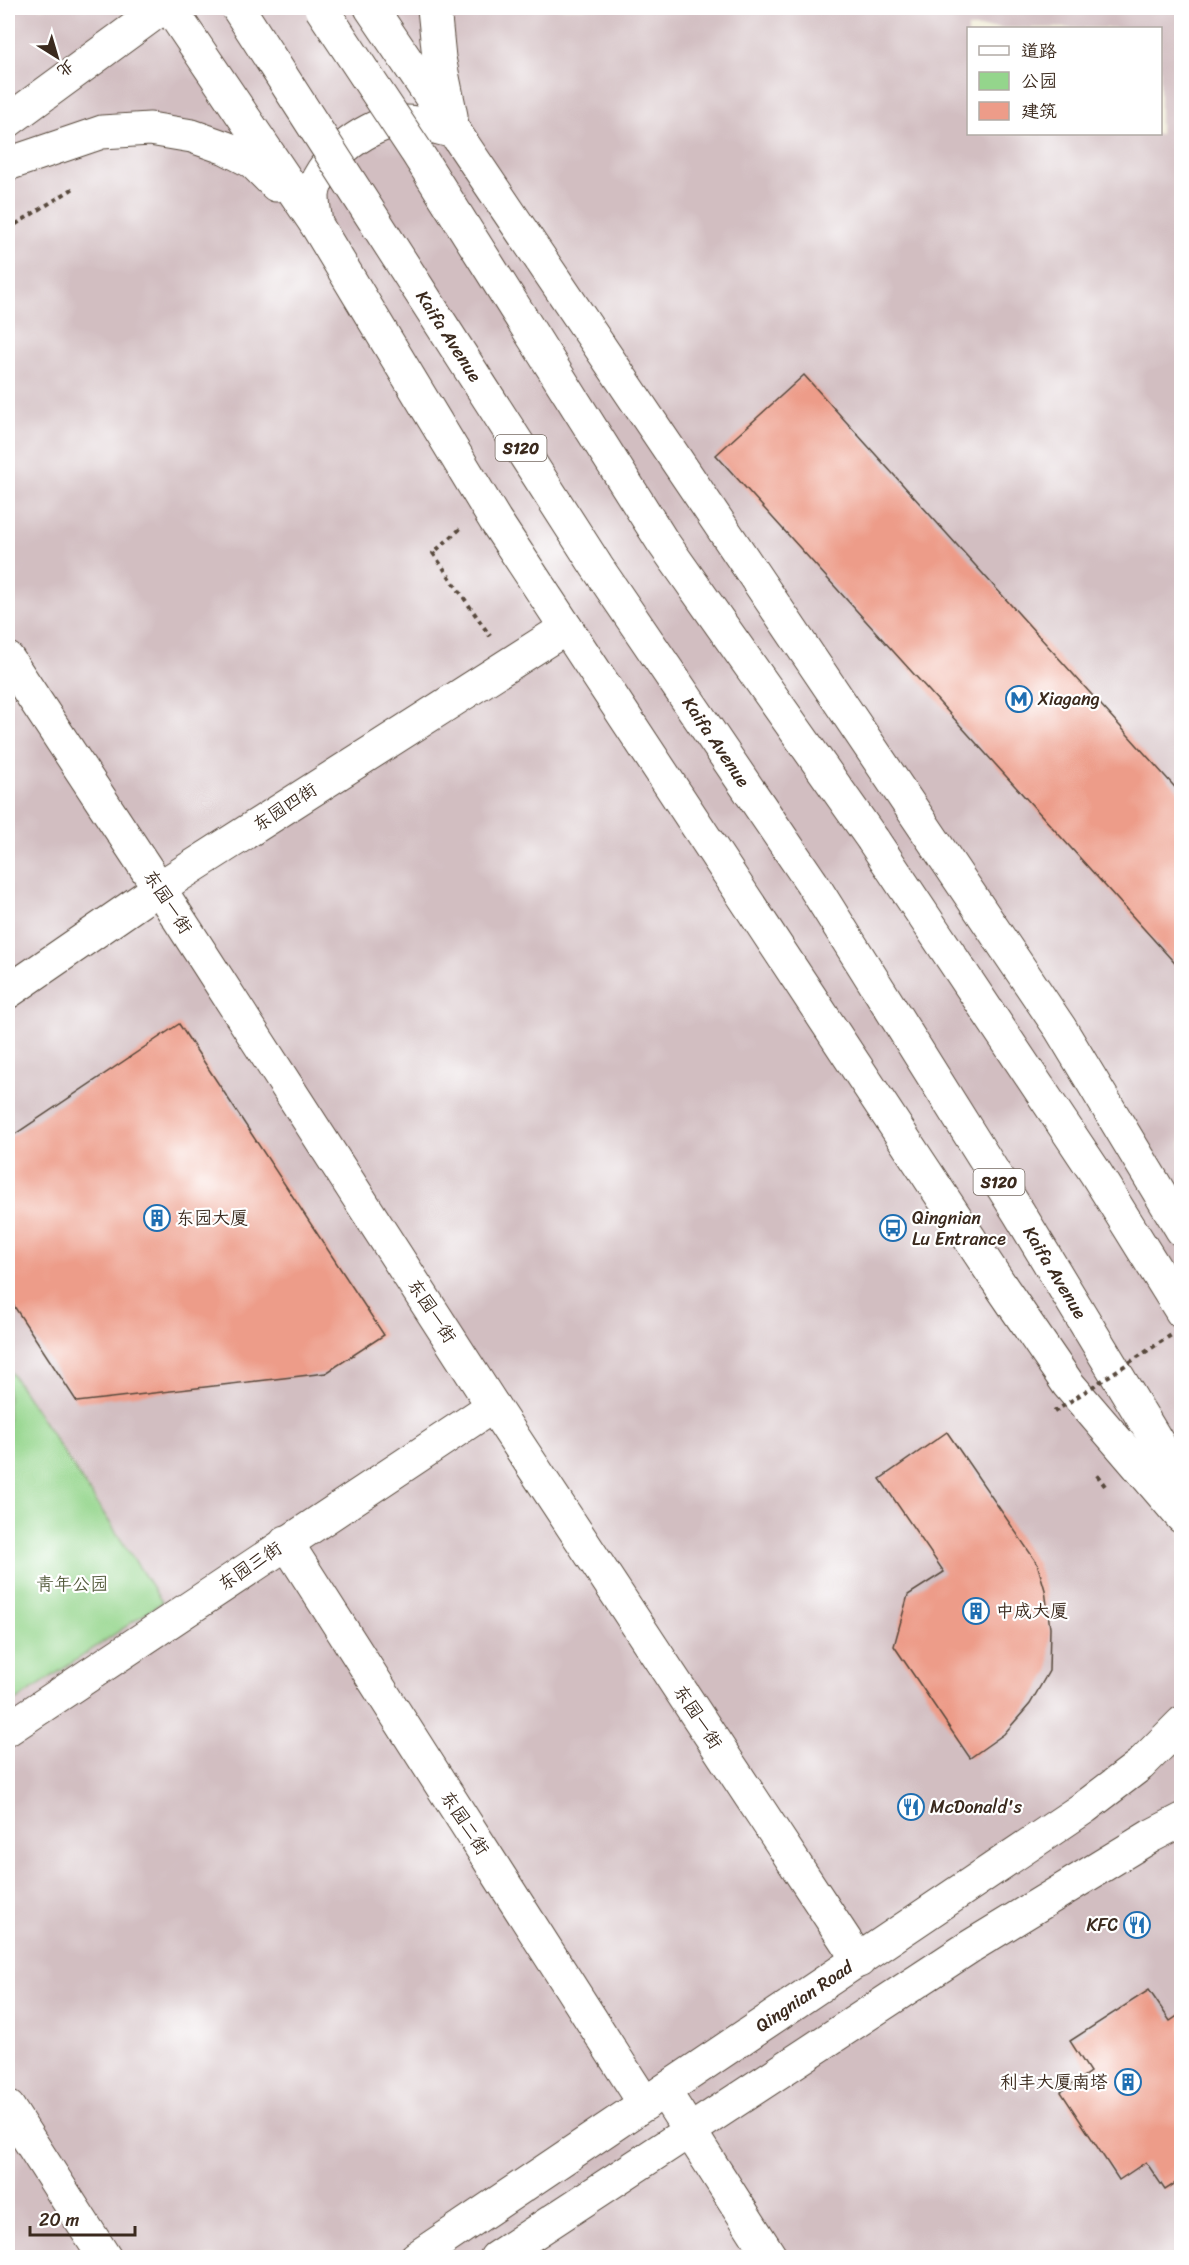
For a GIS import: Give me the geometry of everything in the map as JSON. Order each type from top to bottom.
[{"type":"main road","points":[[8,121],[162,8]]},
{"type":"main road","points":[[170,8],[316,224],[495,520],[1068,1384],[1182,1517]]},
{"type":"main road","name":"Kaifa Avenue","points":[[238,8],[597,567],[812,883],[1019,1213],[1182,1483]]},
{"type":"main road","points":[[321,8],[416,151],[662,541],[873,840],[1095,1172],[1182,1312]]},
{"type":"main road","points":[[370,8],[1060,1028],[1182,1230]]},
{"type":"main road","points":[[434,8],[438,58],[454,132]]},
{"type":"main road","points":[[316,224],[313,194],[320,175],[339,151],[354,139],[382,124],[396,121],[420,123],[454,132]]},
{"type":"main road","points":[[8,164],[102,132],[150,129],[192,136],[226,148],[252,162],[316,224]]},
{"type":"main road","name":"东园四街","points":[[8,992],[159,888],[566,628]]},
{"type":"main road","name":"东园一街","points":[[8,659],[159,888],[493,1406],[859,1961]]},
{"type":"main road","name":"东园三街","points":[[8,1729],[285,1542],[493,1406]]},
{"type":"main road","name":"东园二街","points":[[285,1542],[655,2098],[689,2132],[771,2258]]},
{"type":"main road","name":"Qingnian Road","points":[[416,2258],[1086,1806],[1140,1765],[1182,1723]]},
{"type":"main road","points":[[496,2258],[971,1946],[1151,1836],[1182,1820]]},
{"type":"main road","points":[[8,2107],[105,2258]]},
{"type":"path","points":[[8,229],[74,188]]},
{"type":"path","points":[[464,525],[433,552],[509,664]]},
{"type":"path","points":[[1054,1412],[1182,1328]]},
{"type":"shaded area","points":[[8,8],[1181,8],[1181,2257],[8,2257]]},
{"type":"green space","name":"青年公园","points":[[8,1368],[162,1602],[8,1706]]},
{"type":"building","name":"Xiagang","points":[[804,375],[1182,795],[1182,971],[716,455]]},
{"type":"building","name":"东园大厦","points":[[179,1024],[384,1335],[326,1373],[77,1402],[8,1297],[8,1139]]},
{"type":"building","name":"中成大厦","points":[[947,1432],[1037,1563],[1045,1590],[1050,1628],[1049,1671],[1030,1704],[1004,1734],[970,1758],[894,1646],[908,1595],[944,1572],[880,1479]]},
{"type":"building","name":"利丰大厦南塔","points":[[1149,1990],[1170,2021],[1182,2013],[1182,2179],[1165,2190],[1146,2162],[1119,2180],[1061,2092],[1090,2072],[1070,2041]]},
{"type":"place","name":"Xiagang","points":[[1019,699]]},
{"type":"place","name":"东园大厦","points":[[157,1218]]},
{"type":"place","name":"Qingnian Lu Entrance","points":[[893,1228]]},
{"type":"place","name":"中成大厦","points":[[976,1611]]},
{"type":"place","name":"McDonald's","points":[[911,1807]]},
{"type":"place","name":"KFC","points":[[1137,1925]]},
{"type":"place","name":"利丰大厦南塔","points":[[1128,2082]]}]
